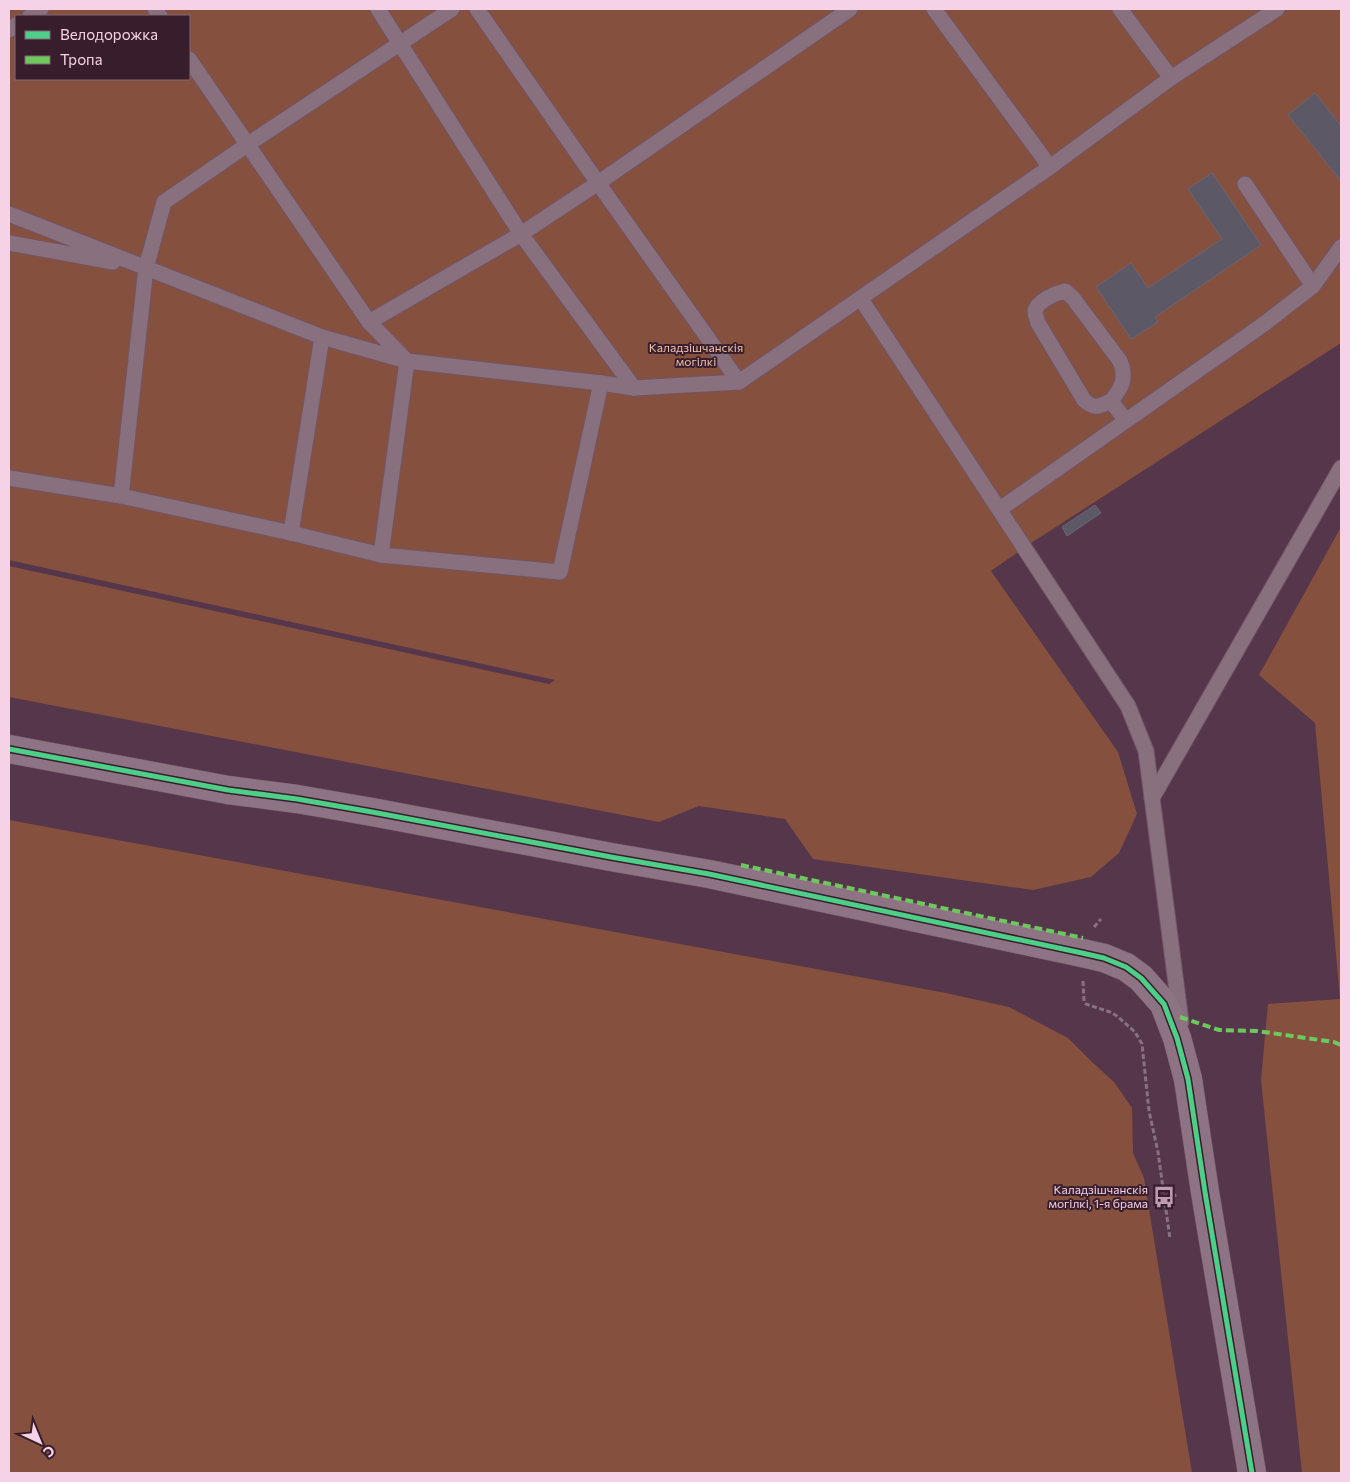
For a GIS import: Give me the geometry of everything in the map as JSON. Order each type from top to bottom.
[{"type":"street","points":[[9,749],[228,790],[297,799],[372,812],[709,874],[1104,958],[1126,967],[1141,978],[1164,1004],[1177,1038],[1188,1079],[1252,1473]]},
{"type":"lane","points":[[378,9],[521,234],[634,388]]},
{"type":"lane","points":[[121,496],[146,268],[164,202],[247,144],[452,9]]},
{"type":"lane","points":[[477,9],[739,382]]},
{"type":"lane","points":[[369,322],[521,234],[850,9]]},
{"type":"lane","points":[[934,9],[1050,168]]},
{"type":"lane","points":[[1120,9],[1171,78]]},
{"type":"lane","points":[[9,214],[322,337],[406,361],[602,382],[634,388],[739,382],[1050,168],[1171,78],[1277,9]]},
{"type":"lane","points":[[190,60],[369,322],[406,361]]},
{"type":"lane","points":[[1244,184],[1313,286]]},
{"type":"lane","points":[[9,244],[146,268]]},
{"type":"lane","points":[[1000,509],[1264,324],[1313,286],[1341,247]]},
{"type":"lane","points":[[1065,291],[1073,298],[1120,361],[1124,370],[1122,385],[1111,401],[1098,406],[1091,406],[1084,400],[1038,323],[1034,313],[1037,306],[1055,293],[1065,291]]},
{"type":"lane","points":[[861,298],[1128,706],[1146,751],[1188,1079]]},
{"type":"lane","points":[[291,533],[322,337]]},
{"type":"lane","points":[[380,555],[406,361]]},
{"type":"lane","points":[[9,478],[121,496],[291,533],[380,555],[560,572],[602,382]]},
{"type":"lane","points":[[1111,401],[1126,421]]},
{"type":"lane","points":[[1152,798],[1341,468]]},
{"type":"path","points":[[1083,988],[1083,998],[1086,1004],[1104,1009],[1117,1016],[1136,1032],[1142,1044],[1149,1111],[1158,1152],[1170,1239]]},
{"type":"green space","name":"Каладзішчанскія могілкі","points":[[9,9],[1341,9],[1341,343],[1025,547],[991,571],[1118,752],[1137,814],[1119,853],[1091,877],[1033,890],[813,859],[785,819],[699,806],[659,822],[9,697],[9,566],[549,684],[555,680],[9,560]]},
{"type":"green space","points":[[1341,527],[1341,1473],[1302,1473],[1261,1080],[1268,1004],[1340,999],[1315,723],[1259,675]]},
{"type":"green space","points":[[9,820],[946,993],[1009,1007],[1068,1038],[1114,1082],[1132,1108],[1133,1153],[1144,1178],[1192,1473],[9,1473]]},
{"type":"building","points":[[1315,93],[1341,126],[1341,181],[1288,115]]},
{"type":"building","points":[[1212,173],[1261,245],[1155,317],[1158,322],[1131,339],[1096,287],[1131,263],[1148,288],[1222,239],[1188,189]]},
{"type":"building","points":[[1095,505],[1101,513],[1067,536],[1062,527]]},
{"type":"marked path","points":[[741,865],[1083,938]]},
{"type":"marked path","points":[[1180,1017],[1219,1030],[1257,1031],[1334,1042],[1341,1045]]},
{"type":"cycle path","points":[[9,749],[228,790],[297,799],[372,812],[709,874],[1082,953],[1104,958],[1126,967],[1141,978],[1164,1004],[1177,1038],[1188,1079],[1252,1473]]},
{"type":"place","name":"Каладзішчанскія могілкі, 1-я брама","points":[[1164,1197]]}]
